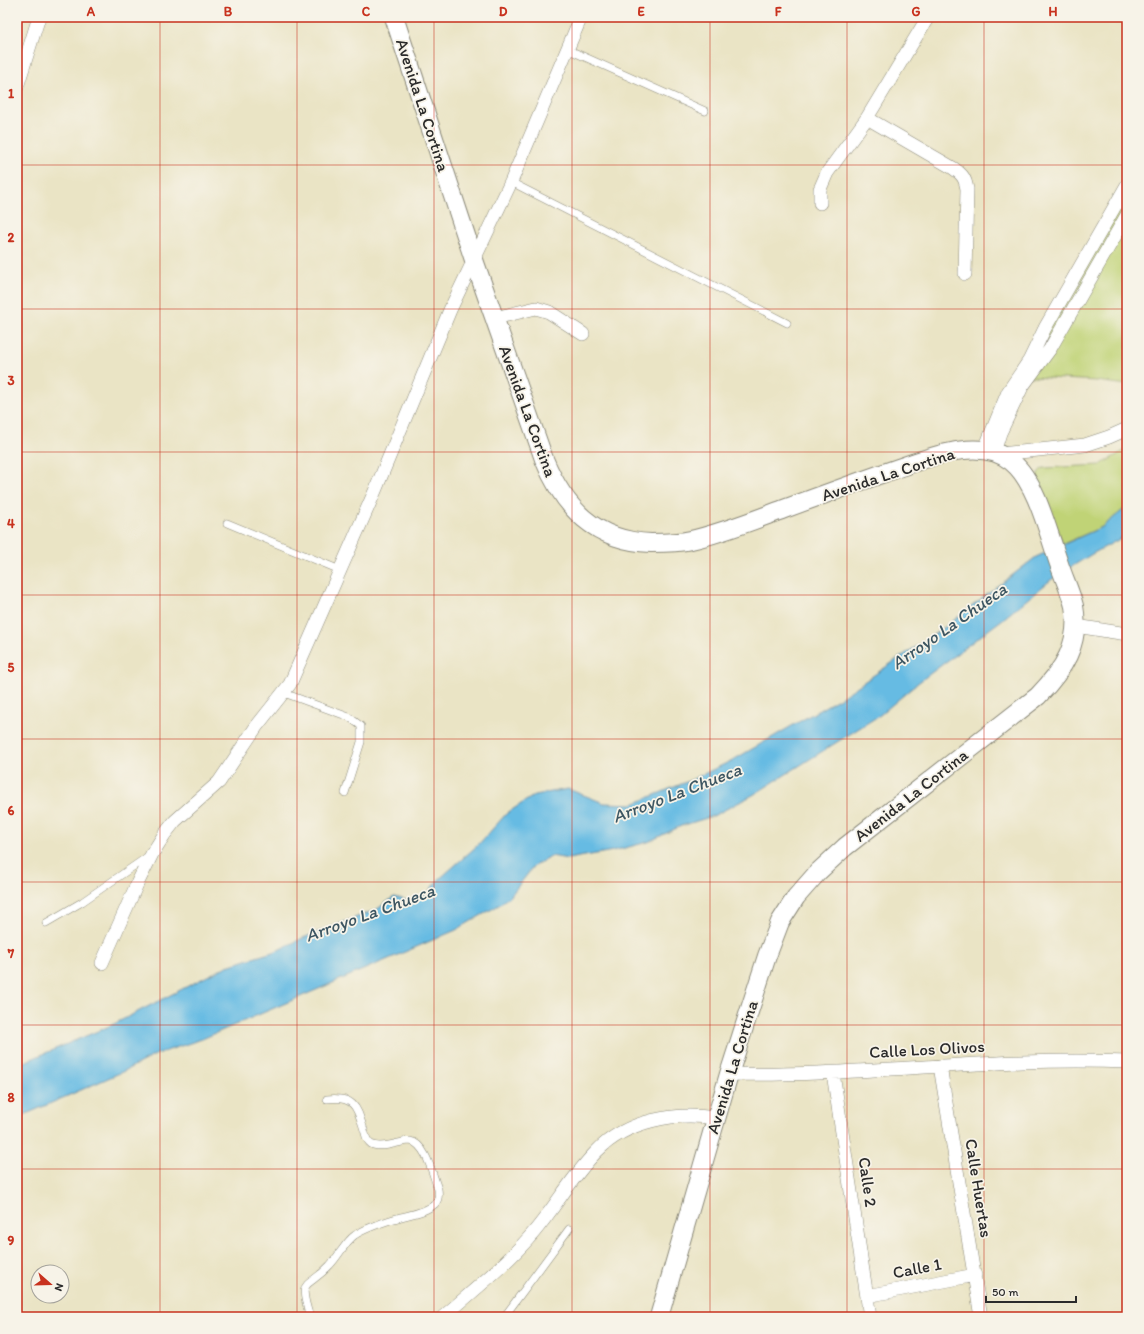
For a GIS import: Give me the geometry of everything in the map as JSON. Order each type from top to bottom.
[{"type":"main road","name":"Avenida La Cortina","points":[[394,17],[474,260],[544,459],[552,479],[577,513],[605,532],[623,539],[666,543],[689,540],[751,521],[853,483],[940,453],[958,450],[993,452],[1013,462],[1024,474],[1035,493],[1074,605],[1076,626],[1070,654],[1053,680],[1038,696],[845,847],[818,872],[796,897],[780,922],[767,956],[729,1074],[659,1317]]},
{"type":"street","points":[[17,87],[39,17]]},
{"type":"street","points":[[102,963],[152,854],[164,835],[176,821],[219,782],[256,727],[290,684],[375,491],[450,310],[511,182],[581,17]]},
{"type":"street","points":[[820,203],[820,189],[827,173],[867,118],[928,17]]},
{"type":"street","points":[[867,118],[953,168],[965,179],[967,190],[965,274]]},
{"type":"street","points":[[993,452],[1008,392],[1029,361],[1044,328],[1127,185]]},
{"type":"street","points":[[993,452],[1000,433],[1022,387],[1050,349],[1127,216]]},
{"type":"street","points":[[494,318],[536,308],[549,312],[583,334]]},
{"type":"street","points":[[993,452],[1085,445],[1127,429]]},
{"type":"street","points":[[1076,626],[1127,634]]},
{"type":"street","name":"Calle Los Olivos","points":[[729,1074],[772,1075],[833,1073],[1030,1061],[1127,1062]]},
{"type":"street","name":"Calle Huertas","points":[[940,1066],[981,1317]]},
{"type":"street","name":"Calle 2","points":[[833,1073],[870,1317]]},
{"type":"street","points":[[443,1317],[516,1253],[557,1204],[586,1163],[598,1150],[612,1139],[630,1128],[648,1121],[671,1117],[693,1116],[716,1118]]},
{"type":"street","name":"Calle 1","points":[[867,1296],[975,1274]]},
{"type":"lane","points":[[567,49],[705,111]]},
{"type":"lane","points":[[511,182],[787,323]]},
{"type":"lane","points":[[227,523],[340,570]]},
{"type":"lane","points":[[284,692],[349,717],[361,726],[361,742],[345,793]]},
{"type":"lane","points":[[46,923],[82,902],[152,854]]},
{"type":"lane","points":[[310,1317],[304,1295],[304,1289],[308,1283],[331,1264],[355,1235],[394,1219],[429,1208],[436,1203],[439,1194],[424,1150],[419,1145],[409,1141],[382,1146],[372,1144],[367,1141],[358,1113],[353,1104],[344,1099],[327,1099]]},
{"type":"lane","points":[[504,1317],[569,1229]]},
{"type":"green space","points":[[1127,185],[1127,385],[1096,381],[1017,376]]},
{"type":"green space","points":[[1127,449],[1127,507],[1102,527],[1063,544],[1036,479],[1039,472],[1044,468],[1100,465]]},
{"type":"water","name":"Arroyo La Chueca","points":[[1127,507],[1127,533],[1118,540],[1052,579],[1003,619],[919,682],[880,715],[753,795],[713,816],[681,826],[648,842],[613,851],[568,859],[551,856],[534,866],[511,895],[499,905],[456,930],[202,1039],[157,1054],[122,1072],[17,1118],[17,1065],[112,1025],[227,966],[276,951],[303,938],[376,910],[394,897],[410,901],[427,894],[436,882],[478,845],[507,813],[535,795],[568,789],[604,803],[633,804],[691,780],[733,760],[840,698],[945,627],[1036,557],[1102,527]]}]
